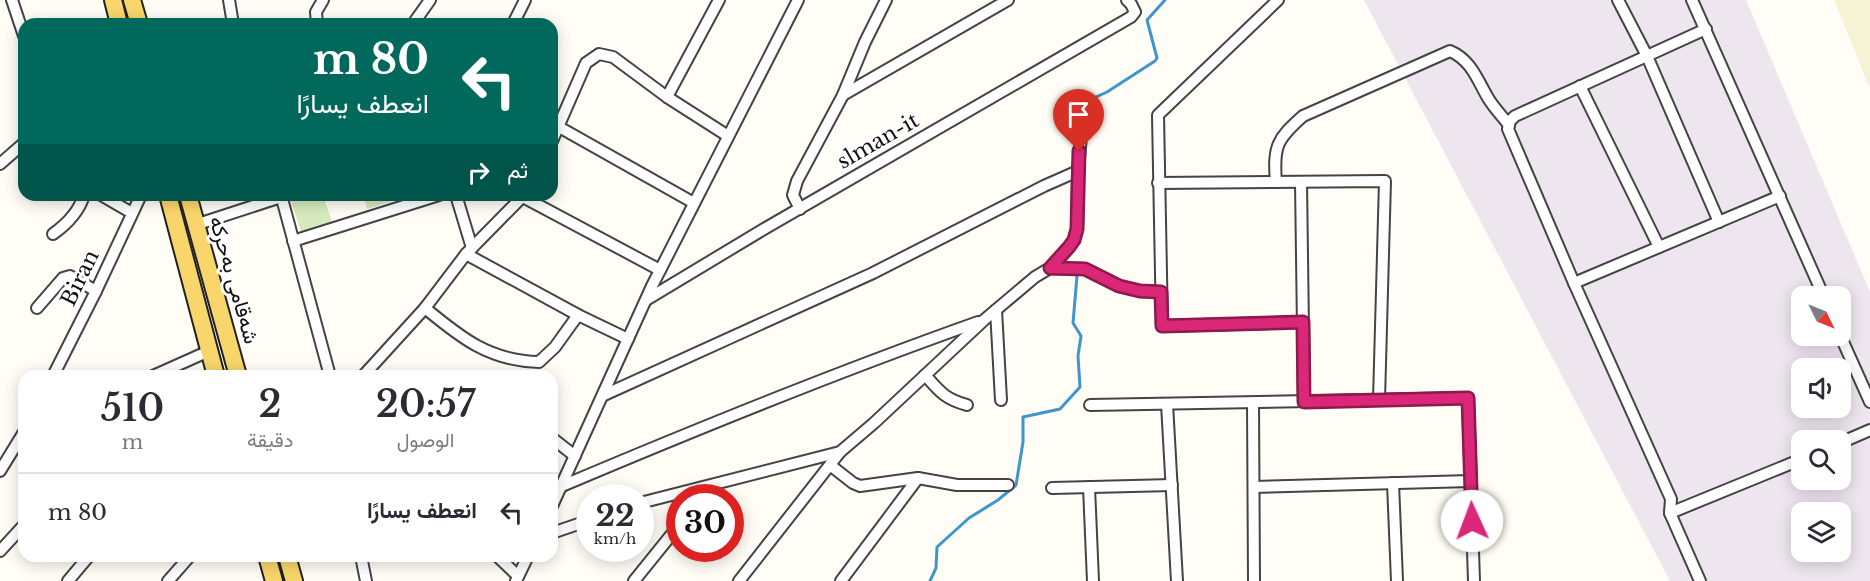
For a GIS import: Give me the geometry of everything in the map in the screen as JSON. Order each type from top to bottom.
[{"type":"main road","points":[[113,0],[118,18]]},
{"type":"main road","points":[[132,0],[137,18]]},
{"type":"main road","name":"شەقامی بەحرکە","points":[[170,201],[214,370]]},
{"type":"main road","name":"شەقامی بەحرکە","points":[[189,201],[236,370]]},
{"type":"main road","points":[[269,562],[274,581]]},
{"type":"main road","points":[[289,562],[294,581]]},
{"type":"street","points":[[12,0],[18,18]]},
{"type":"street","points":[[229,0],[232,18]]},
{"type":"street","points":[[315,0],[316,18]]},
{"type":"street","points":[[316,12],[323,0]]},
{"type":"street","points":[[417,18],[430,0]]},
{"type":"street","points":[[516,18],[525,0]]},
{"type":"street","points":[[667,97],[719,0]]},
{"type":"street","points":[[558,494],[660,270],[798,0]]},
{"type":"street","points":[[800,209],[793,195],[794,189],[843,95],[865,42],[886,0]]},
{"type":"street","points":[[843,95],[1008,0]]},
{"type":"street","name":"slman-it","points":[[646,300],[1131,17],[1135,12],[1127,0]]},
{"type":"street","points":[[1278,0],[1158,115],[1162,326],[1303,322]]},
{"type":"street","points":[[1618,0],[1647,56],[1719,222]]},
{"type":"street","points":[[1692,0],[1819,286]]},
{"type":"street","points":[[1700,581],[1670,513],[1671,499],[1509,133],[1509,125],[1515,116],[1706,29]]},
{"type":"street","points":[[1276,182],[1274,164],[1279,140],[1303,116],[1450,51],[1469,63],[1490,101],[1509,125]]},
{"type":"street","points":[[694,203],[559,127],[586,63],[599,54],[614,57],[667,97],[728,136]]},
{"type":"street","points":[[1580,86],[1659,247]]},
{"type":"street","points":[[740,581],[840,452],[984,320],[1035,277],[1050,268],[1074,240],[1077,229],[1077,171],[1083,112]]},
{"type":"street","points":[[0,164],[18,148]]},
{"type":"street","points":[[603,395],[873,273],[1077,171]]},
{"type":"street","points":[[1158,183],[1385,181],[1379,400]]},
{"type":"street","points":[[1301,182],[1304,402]]},
{"type":"street","points":[[1574,283],[1780,196]]},
{"type":"street","points":[[53,234],[66,225],[82,201]]},
{"type":"street","points":[[111,201],[132,213]]},
{"type":"street","name":"Biran","points":[[56,370],[138,201]]},
{"type":"street","points":[[195,225],[266,201]]},
{"type":"street","points":[[282,201],[328,370]]},
{"type":"street","points":[[293,241],[420,201]]},
{"type":"street","points":[[457,201],[469,251],[578,315],[628,339]]},
{"type":"street","points":[[368,370],[425,308],[469,251],[518,201]]},
{"type":"street","points":[[532,201],[660,270]]},
{"type":"street","points":[[1050,268],[1085,269],[1119,286],[1140,291],[1161,292]]},
{"type":"street","points":[[37,308],[63,278],[70,276],[96,291]]},
{"type":"street","points":[[425,308],[458,335],[492,353],[519,362],[539,362],[555,347],[578,315]]},
{"type":"street","points":[[996,310],[1001,400]]},
{"type":"street","points":[[562,486],[905,348],[984,320]]},
{"type":"street","points":[[1845,346],[1870,402]]},
{"type":"street","points":[[166,370],[209,351]]},
{"type":"street","points":[[925,375],[950,400],[967,405]]},
{"type":"street","points":[[1090,405],[1468,398],[1474,581]]},
{"type":"street","points":[[1253,403],[1254,581]]},
{"type":"street","points":[[1167,404],[1177,581]]},
{"type":"street","points":[[1851,438],[1870,430]]},
{"type":"street","points":[[0,471],[18,442]]},
{"type":"street","points":[[558,443],[575,456]]},
{"type":"street","points":[[712,484],[840,452]]},
{"type":"street","points":[[1670,513],[1791,464]]},
{"type":"street","points":[[830,465],[860,486],[918,478],[957,485],[1008,485]]},
{"type":"street","points":[[841,581],[918,478]]},
{"type":"street","points":[[1254,487],[1471,481]]},
{"type":"street","points":[[1393,483],[1397,581]]},
{"type":"street","points":[[1052,488],[1172,485]]},
{"type":"street","points":[[1089,487],[1093,581]]},
{"type":"street","points":[[558,531],[576,525]]},
{"type":"street","points":[[0,551],[18,532]]},
{"type":"street","points":[[634,581],[666,541]]},
{"type":"street","points":[[68,581],[84,562]]},
{"type":"street","points":[[168,581],[185,562]]},
{"type":"street","points":[[362,562],[366,581]]},
{"type":"street","points":[[502,562],[517,579],[525,562]]},
{"type":"shaded area","points":[[1364,0],[1746,0],[1870,292],[1870,581],[1670,581]]},
{"type":"shaded area","points":[[1834,0],[1870,0],[1870,89]]},
{"type":"green space","points":[[291,201],[325,201],[332,222],[301,232]]},
{"type":"green space","points":[[365,201],[392,201],[367,209]]},
{"type":"waterway","points":[[1079,110],[1083,103],[1107,92],[1155,61],[1157,58],[1147,20],[1165,0]]},
{"type":"waterway","points":[[930,581],[936,568],[937,547],[969,518],[998,500],[1016,485],[1023,442],[1023,417],[1060,409],[1080,387],[1078,356],[1081,336],[1073,323],[1077,276]]},
{"type":"route","points":[[1079,151],[1077,229],[1074,240],[1050,268],[1085,269],[1119,286],[1140,291],[1161,292],[1162,326],[1303,322],[1304,402],[1468,398],[1472,521]]}]
